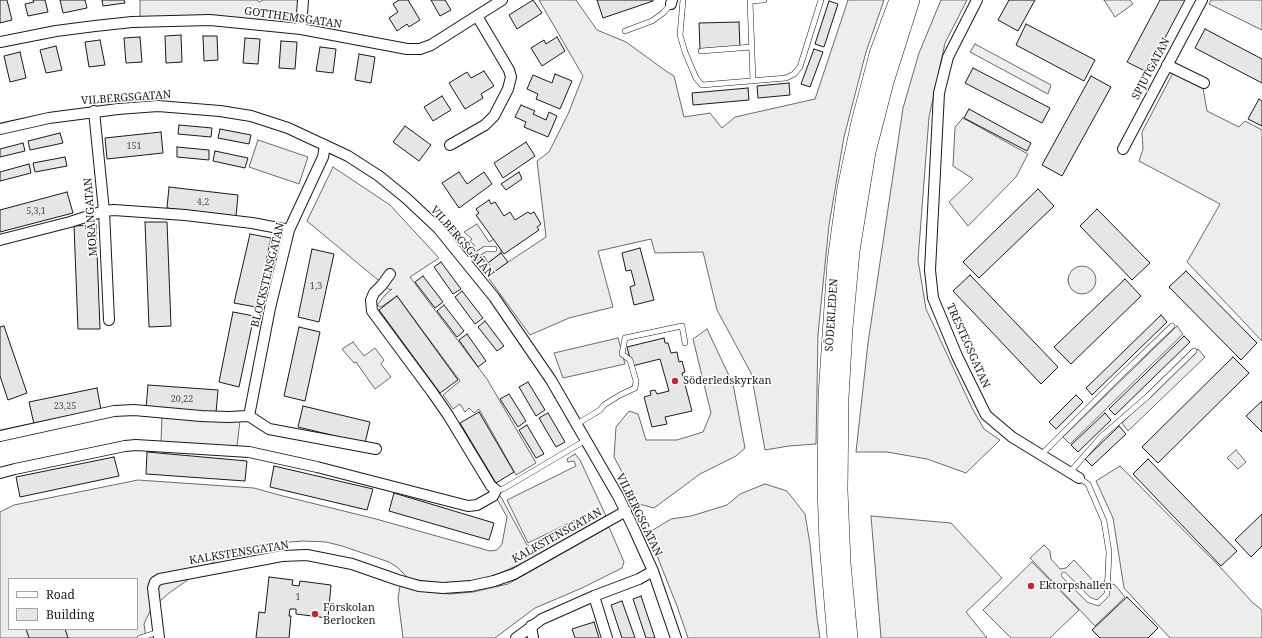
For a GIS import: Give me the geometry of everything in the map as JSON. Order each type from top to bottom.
[{"type":"highway","name":"SÖDERLEDEN","points":[[836,638],[828,543],[826,488],[828,388],[836,260],[846,188],[860,122],[878,54],[898,0]]},
{"type":"highway","name":"SÖDERLEDEN","points":[[849,638],[842,563],[839,482],[840,398],[844,328],[851,251],[867,152],[885,82],[911,0]]},
{"type":"street","points":[[301,29],[304,0]]},
{"type":"street","name":"GOTTHEMSGATAN","points":[[0,42],[56,31],[95,26],[161,21],[210,20],[301,29],[407,49],[420,49],[431,45],[502,0]]},
{"type":"street","name":"TRESTEGSGATAN","points":[[977,0],[948,57],[939,93],[930,270],[933,298],[986,415],[1012,437],[1079,478]]},
{"type":"street","name":"SPJUTGATAN","points":[[1123,149],[1166,65],[1202,0]]},
{"type":"street","points":[[450,145],[485,125],[494,116],[508,89],[511,77],[509,70],[477,16]]},
{"type":"street","points":[[1166,65],[1204,83]]},
{"type":"street","name":"VILBERGSGATAN","points":[[0,129],[49,118],[94,111],[158,106],[220,111],[251,116],[288,128],[348,156],[379,176],[406,198],[438,228],[494,297],[524,338],[577,424],[626,511],[653,571],[676,638]]},
{"type":"street","name":"MORÄNGATAN","points":[[94,111],[104,211],[109,320]]},
{"type":"street","name":"BLOCKSTENSGATAN","points":[[249,416],[270,308],[289,230],[323,157],[326,145]]},
{"type":"street","points":[[0,240],[70,222],[104,211],[114,210],[185,215],[252,223],[289,230]]},
{"type":"street","points":[[0,473],[136,445],[249,452],[317,467],[468,506],[477,505],[493,496],[496,490],[492,486],[448,415],[372,311],[371,300],[374,293],[390,274]]},
{"type":"street","points":[[0,436],[113,412],[134,410],[201,416],[249,416],[269,428],[376,448]]},
{"type":"street","name":"KALKSTENSGATAN","points":[[158,635],[153,588],[155,582],[160,579],[282,556],[306,555],[352,564],[419,586],[444,588],[471,586],[494,581],[514,574],[626,511]]},
{"type":"street","name":"VILBERGSGATAN","points":[[516,638],[542,619],[653,571]]},
{"type":"street","points":[[594,596],[607,638]]},
{"type":"street","points":[[531,626],[534,638]]},
{"type":"lane","points":[[683,0],[680,35],[685,52],[696,78],[702,85],[786,78],[794,74],[800,67],[821,0]]},
{"type":"lane","points":[[753,81],[750,1],[764,0]]},
{"type":"lane","points":[[625,31],[652,21],[663,13],[671,2]]},
{"type":"lane","points":[[701,51],[752,47]]},
{"type":"lane","points":[[465,262],[485,249],[494,249]]},
{"type":"lane","points":[[577,424],[600,410],[604,405],[620,395],[635,388],[636,381],[630,360],[622,354],[625,338],[682,326],[686,344]]},
{"type":"lane","points":[[1042,454],[1172,326]]},
{"type":"lane","points":[[1070,472],[1101,437],[1148,396],[1194,351]]},
{"type":"lane","points":[[496,490],[503,489],[586,440]]},
{"type":"lane","name":"TRESTEGSGATAN","points":[[1064,575],[1089,600],[1098,603],[1106,594],[1108,552],[1104,522],[1088,484],[1079,478]]},
{"type":"lane","points":[[140,638],[158,635]]},
{"type":"shaded area","points":[[140,0],[257,0],[259,2],[263,0],[303,0],[301,29],[140,22]]},
{"type":"shaded area","points":[[539,0],[576,0],[597,30],[626,42],[674,76],[684,117],[710,113],[722,128],[735,117],[815,99],[848,0],[884,0],[866,52],[844,137],[829,225],[818,334],[816,444],[765,450],[751,373],[717,310],[703,252],[655,253],[651,239],[598,251],[613,307],[569,318],[530,335],[487,276],[546,237],[537,161],[549,152],[568,114],[583,76]]},
{"type":"shaded area","points":[[941,0],[967,0],[945,43],[929,117],[918,260],[926,309],[972,408],[984,429],[1000,440],[966,473],[927,459],[887,452],[856,452],[868,343],[903,108],[919,53]]},
{"type":"shaded area","points":[[1104,0],[1130,0],[1133,4],[1115,17]]},
{"type":"shaded area","points":[[1211,0],[1262,0],[1262,30],[1209,4]]},
{"type":"shaded area","points":[[975,44],[1051,85],[1048,94],[970,52]]},
{"type":"shaded area","points":[[1174,71],[1203,88],[1207,111],[1239,127],[1245,121],[1262,130],[1262,341],[1187,262],[1220,204],[1139,161],[1143,149],[1142,132]]},
{"type":"shaded area","points":[[963,118],[1028,154],[1016,177],[968,226],[949,202],[973,179],[953,166],[955,127]]},
{"type":"shaded area","points":[[258,140],[308,157],[299,184],[249,167]]},
{"type":"shaded area","points":[[333,167],[390,205],[439,258],[410,277],[487,379],[536,463],[516,475],[479,409],[474,413],[469,408],[465,412],[460,404],[453,409],[443,395],[460,381],[397,296],[381,307],[377,305],[392,289],[390,290],[307,221]]},
{"type":"shaded area","points":[[477,224],[489,242],[494,239],[501,249],[501,253],[488,263],[484,256],[474,263],[467,254],[474,248],[474,245],[470,241],[472,239],[464,232]]},
{"type":"shaded area","points":[[1082,266],[1092,270],[1096,280],[1092,290],[1082,294],[1072,290],[1068,280],[1072,270]]},
{"type":"shaded area","points":[[1177,326],[1183,334],[1070,444],[1063,437]]},
{"type":"shaded area","points":[[707,329],[733,384],[745,448],[736,456],[700,474],[654,508],[639,504],[614,457],[616,427],[629,411],[638,414],[646,440],[677,440],[703,432],[711,413],[693,339]]},
{"type":"shaded area","points":[[618,338],[625,364],[563,378],[554,353]]},
{"type":"shaded area","points":[[353,342],[364,356],[375,348],[384,360],[381,364],[391,377],[375,389],[356,362],[354,363],[342,349]]},
{"type":"shaded area","points":[[1198,349],[1205,357],[1128,431],[1122,423]]},
{"type":"shaded area","points":[[162,416],[240,420],[237,447],[161,442]]},
{"type":"shaded area","points":[[1236,450],[1246,462],[1238,469],[1227,458]]},
{"type":"shaded area","points":[[575,454],[580,460],[606,516],[523,563],[498,574],[478,580],[459,582],[440,583],[409,579],[397,567],[389,562],[326,542],[303,541],[266,544],[238,550],[212,563],[169,593],[151,609],[144,624],[146,638],[0,638],[0,512],[14,505],[138,480],[254,488],[376,519],[490,551],[497,550],[502,544],[507,517],[497,499],[498,495],[501,497],[527,545],[536,547],[592,512],[528,543],[507,500],[576,466],[574,461],[568,462],[567,459]]},
{"type":"shaded area","points":[[1120,466],[1221,568],[1253,603],[1262,610],[1262,638],[1170,638],[1124,588],[1113,518],[1096,481]]},
{"type":"shaded area","points":[[765,484],[787,491],[805,514],[810,544],[820,638],[688,638],[648,533],[671,519],[691,516],[727,505],[740,494]]},
{"type":"shaded area","points":[[871,516],[951,523],[1002,578],[966,612],[987,638],[881,638]]},
{"type":"shaded area","points":[[609,527],[624,562],[622,568],[582,588],[535,608],[495,638],[403,638],[398,598],[400,586],[427,592],[450,594],[473,592],[508,584]]},
{"type":"shaded area","points":[[1044,545],[1050,551],[1051,559],[1060,569],[1066,568],[1074,560],[1098,586],[1102,587],[1104,581],[1115,585],[1125,597],[1095,626],[1030,558]]},
{"type":"shaded area","name":"Ektorpshallen","points":[[1032,562],[1079,610],[1050,638],[1011,638],[983,610]]},
{"type":"building","points":[[0,0],[7,0],[12,20],[0,23]]},
{"type":"building","points":[[33,0],[45,0],[48,12],[28,16],[25,4],[34,2]]},
{"type":"building","points":[[60,0],[85,0],[87,8],[63,13]]},
{"type":"building","points":[[102,0],[124,0],[125,3],[103,6]]},
{"type":"building","points":[[399,0],[408,0],[420,20],[409,27],[407,24],[397,31],[389,18],[398,12],[393,4]]},
{"type":"building","points":[[431,0],[445,0],[451,10],[440,16]]},
{"type":"building","points":[[533,0],[542,13],[517,29],[509,15]]},
{"type":"building","points":[[597,0],[653,0],[653,1],[603,18]]},
{"type":"building","points":[[1009,0],[1035,0],[1018,31],[998,20]]},
{"type":"building","points":[[1160,0],[1185,0],[1147,72],[1127,62]]},
{"type":"building","points":[[829,1],[838,4],[824,47],[815,44]]},
{"type":"building","points":[[739,22],[740,48],[700,49],[699,23]]},
{"type":"building","points":[[1026,24],[1095,60],[1084,81],[1016,45]]},
{"type":"building","points":[[1205,29],[1262,59],[1262,83],[1195,48]]},
{"type":"building","points":[[181,35],[182,62],[166,63],[165,36]]},
{"type":"building","points":[[203,36],[217,36],[218,60],[204,61]]},
{"type":"building","points":[[140,37],[142,62],[126,63],[124,38]]},
{"type":"building","points":[[557,37],[565,51],[542,66],[531,48],[544,40],[546,44]]},
{"type":"building","points":[[245,38],[260,39],[258,64],[243,63]]},
{"type":"building","points":[[100,40],[105,65],[89,67],[85,42]]},
{"type":"building","points":[[281,41],[297,42],[295,69],[279,68]]},
{"type":"building","points":[[56,46],[62,70],[46,73],[40,50]]},
{"type":"building","points":[[320,47],[336,49],[333,73],[316,71]]},
{"type":"building","points":[[814,49],[823,52],[810,87],[801,84]]},
{"type":"building","points":[[20,52],[26,78],[10,82],[4,56]]},
{"type":"building","points":[[359,54],[375,57],[371,83],[355,80]]},
{"type":"building","points":[[973,68],[1050,108],[1042,123],[965,83]]},
{"type":"building","points":[[484,71],[494,86],[481,94],[483,98],[465,109],[449,83],[467,72],[471,78]]},
{"type":"building","points":[[555,74],[572,81],[560,109],[536,99],[538,94],[527,89],[533,75],[552,83]]},
{"type":"building","points":[[1091,76],[1111,87],[1062,176],[1042,165]]},
{"type":"building","points":[[789,83],[790,95],[758,98],[757,86]]},
{"type":"building","points":[[748,88],[749,100],[693,105],[692,93]]},
{"type":"building","points":[[442,96],[451,110],[433,121],[424,107]]},
{"type":"building","points":[[1259,99],[1262,101],[1262,126],[1248,119]]},
{"type":"building","points":[[521,105],[535,111],[533,114],[546,120],[549,112],[557,116],[548,137],[524,127],[526,122],[515,117]]},
{"type":"building","points":[[969,109],[1031,143],[1027,151],[964,118]]},
{"type":"building","points":[[179,125],[212,128],[211,137],[178,134]]},
{"type":"building","points":[[405,126],[431,145],[419,161],[393,142]]},
{"type":"building","points":[[220,129],[251,135],[249,144],[218,138]]},
{"type":"building","points":[[161,132],[163,153],[107,159],[105,138]]},
{"type":"building","points":[[60,133],[63,143],[30,150],[28,141]]},
{"type":"building","points":[[526,142],[535,156],[503,178],[494,163]]},
{"type":"building","points":[[23,143],[25,151],[0,157],[0,149]]},
{"type":"building","points":[[177,147],[209,150],[209,160],[177,157]]},
{"type":"building","points":[[215,151],[248,158],[245,168],[213,161]]},
{"type":"building","points":[[65,157],[67,166],[35,172],[33,163]]},
{"type":"building","points":[[29,164],[31,173],[0,181],[0,172]]},
{"type":"building","points":[[459,172],[467,184],[484,172],[492,184],[459,208],[442,183]]},
{"type":"building","points":[[519,172],[522,179],[506,190],[501,184]]},
{"type":"building","points":[[169,187],[238,195],[236,216],[167,208]]},
{"type":"building","points":[[1038,189],[1054,206],[979,278],[963,262]]},
{"type":"building","points":[[67,192],[73,213],[0,232],[0,210]]},
{"type":"building","points":[[489,200],[491,204],[495,202],[504,216],[510,212],[515,220],[528,212],[530,214],[534,212],[541,224],[537,227],[539,230],[504,254],[476,215],[479,213],[476,209]]},
{"type":"building","points":[[1097,209],[1150,263],[1132,280],[1080,226]]},
{"type":"building","points":[[145,222],[167,222],[171,326],[149,327]]},
{"type":"building","points":[[96,225],[100,329],[78,329],[74,226]]},
{"type":"building","points":[[250,234],[271,238],[256,307],[234,303]]},
{"type":"building","points":[[640,248],[654,300],[634,305],[630,287],[635,285],[631,270],[626,271],[622,253]]},
{"type":"building","points":[[312,249],[334,254],[319,322],[298,317]]},
{"type":"building","points":[[501,253],[508,262],[494,272],[488,263]]},
{"type":"building","points":[[441,262],[461,289],[453,294],[434,267]]},
{"type":"building","points":[[1186,271],[1257,343],[1241,360],[1169,287]]},
{"type":"building","points":[[970,275],[1058,367],[1041,384],[953,291]]},
{"type":"building","points":[[423,276],[443,302],[435,308],[415,282]]},
{"type":"building","points":[[1125,279],[1141,296],[1071,364],[1054,347]]},
{"type":"building","points":[[462,291],[483,318],[475,324],[455,297]]},
{"type":"building","points":[[397,296],[458,380],[440,393],[379,310]]},
{"type":"building","points":[[444,305],[464,331],[457,337],[437,311]]},
{"type":"building","points":[[233,312],[254,316],[239,387],[219,382]]},
{"type":"building","points":[[1161,315],[1167,322],[1092,395],[1086,388]]},
{"type":"building","points":[[485,321],[504,346],[497,351],[478,327]]},
{"type":"building","points":[[4,326],[27,393],[8,400],[0,376],[0,327]]},
{"type":"building","points":[[299,327],[320,332],[305,401],[284,396]]},
{"type":"building","points":[[467,334],[486,361],[478,367],[459,340]]},
{"type":"building","points":[[1184,336],[1190,342],[1115,415],[1109,409]]},
{"type":"building","name":"Söderledskyrkan","points":[[664,338],[665,343],[668,343],[671,353],[677,352],[679,362],[682,361],[685,372],[682,373],[692,411],[665,417],[667,424],[652,427],[644,397],[651,395],[650,391],[655,390],[657,394],[669,391],[660,359],[632,366],[627,347]]},
{"type":"building","points":[[1233,357],[1249,373],[1158,463],[1142,447]]},
{"type":"building","points":[[528,382],[545,410],[536,416],[519,387]]},
{"type":"building","points":[[148,385],[218,390],[216,413],[146,408]]},
{"type":"building","points":[[97,388],[101,410],[34,424],[29,402]]},
{"type":"building","points":[[509,394],[526,421],[518,427],[500,399]]},
{"type":"building","points":[[1076,395],[1083,402],[1056,429],[1049,422]]},
{"type":"building","points":[[1262,401],[1262,432],[1246,416]]},
{"type":"building","points":[[303,406],[370,422],[365,443],[298,427]]},
{"type":"building","points":[[479,412],[514,472],[496,483],[460,423]]},
{"type":"building","points":[[548,413],[565,442],[556,447],[539,418]]},
{"type":"building","points":[[1105,413],[1111,420],[1078,452],[1071,445]]},
{"type":"building","points":[[527,425],[544,454],[536,458],[519,430]]},
{"type":"building","points":[[1119,426],[1126,434],[1092,466],[1085,459]]},
{"type":"building","points":[[147,452],[247,461],[245,481],[146,474]]},
{"type":"building","points":[[114,457],[119,476],[20,497],[16,477]]},
{"type":"building","points":[[1148,459],[1237,551],[1221,566],[1133,474]]},
{"type":"building","points":[[274,466],[373,489],[367,510],[270,487]]},
{"type":"building","points":[[394,493],[494,523],[489,540],[389,511]]},
{"type":"building","points":[[1262,514],[1262,546],[1251,557],[1235,540]]},
{"type":"building","points":[[269,577],[293,580],[292,585],[299,586],[300,581],[331,585],[328,618],[296,614],[296,609],[290,609],[289,616],[291,616],[289,638],[256,638],[259,612],[265,613]]},
{"type":"building","points":[[641,596],[655,638],[646,638],[633,599]]},
{"type":"building","points":[[1127,597],[1158,628],[1148,638],[1100,638],[1092,630]]},
{"type":"building","points":[[622,601],[635,638],[622,638],[611,605]]},
{"type":"building","points":[[594,622],[599,638],[575,638],[572,629]]},
{"type":"building","points":[[26,630],[65,630],[68,638],[29,638]]},
{"type":"place","name":"Söderledskyrkan","points":[[675,381]]},
{"type":"place","name":"Ektorpshallen","points":[[1031,586]]},
{"type":"place","name":"Förskolan Berlocken","points":[[315,614]]}]
